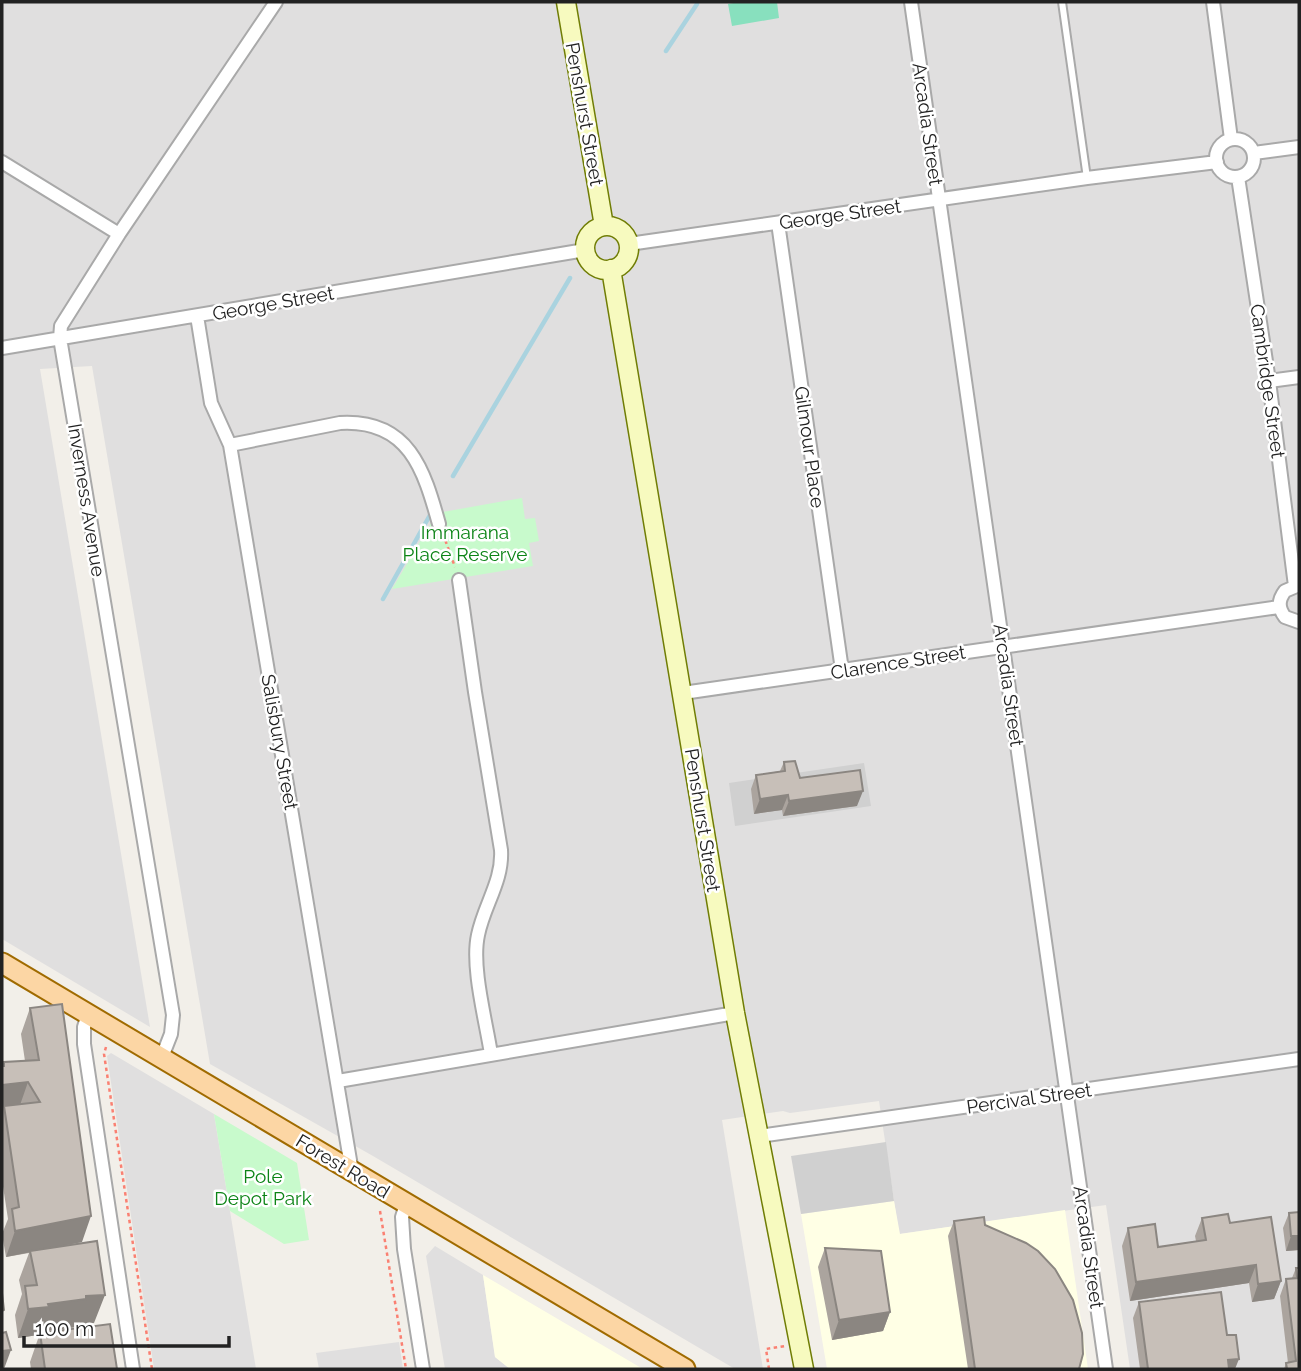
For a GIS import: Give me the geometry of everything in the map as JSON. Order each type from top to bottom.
[{"type":"main road","name":"Penshurst Street","points":[[566,2],[604,226]]},
{"type":"main road","points":[[604,226],[611,226],[622,232],[629,244],[629,251],[623,263],[611,269],[597,267],[591,263],[586,250],[588,237],[597,228],[604,226]]},
{"type":"main road","name":"Penshurst Street","points":[[611,269],[735,1013],[804,1369]]},
{"type":"main road","name":"Forest Road","points":[[2,963],[685,1369]]},
{"type":"street","name":"Inverness Avenue","points":[[162,1057],[171,1034],[173,1015],[60,338],[62,321],[276,2]]},
{"type":"street","name":"Arcadia Street","points":[[911,2],[1107,1369]]},
{"type":"street","points":[[1213,2],[1231,139]]},
{"type":"street","points":[[1231,139],[1245,141],[1254,153],[1252,167],[1238,177],[1227,174],[1217,162],[1219,149],[1231,139]]},
{"type":"street","points":[[1254,153],[1299,147]]},
{"type":"street","points":[[2,162],[119,234]]},
{"type":"street","name":"George Street","points":[[629,244],[1087,178],[1217,162]]},
{"type":"street","name":"Cambridge Street","points":[[1238,177],[1297,586]]},
{"type":"street","name":"Gilmour Place","points":[[778,223],[842,670]]},
{"type":"street","name":"George Street","points":[[2,348],[586,250]]},
{"type":"street","name":"Salisbury Street","points":[[197,316],[211,403],[230,445],[352,1172]]},
{"type":"street","points":[[1269,381],[1299,377]]},
{"type":"street","points":[[230,445],[340,423],[375,427],[397,440],[417,460],[425,475],[439,524]]},
{"type":"street","points":[[459,580],[501,850],[499,875],[481,923],[476,947],[491,1055]]},
{"type":"street","points":[[1297,586],[1289,587],[1281,596],[1279,607],[1285,617],[1299,622]]},
{"type":"street","name":"Clarence Street","points":[[683,693],[1279,607]]},
{"type":"street","points":[[338,1081],[735,1013]]},
{"type":"street","points":[[88,1014],[84,1027],[84,1044],[133,1369]]},
{"type":"street","name":"Percival Street","points":[[759,1136],[1299,1059]]},
{"type":"street","points":[[406,1204],[402,1217],[404,1249],[423,1369]]},
{"type":"lane","points":[[1062,2],[1087,178]]},
{"type":"path","points":[[439,524],[459,580]]},
{"type":"path","points":[[106,1047],[104,1054],[152,1369]]},
{"type":"path","points":[[380,1211],[406,1369]]},
{"type":"path","points":[[769,1369],[766,1349],[786,1346]]},
{"type":"shaded area","points":[[2,2],[1299,2],[1299,1369],[1130,1369],[1106,1205],[899,1234],[879,1101],[722,1120],[763,1369],[735,1369],[373,1156],[210,1064],[92,366],[40,369],[150,1027],[2,939]]},
{"type":"shaded area","points":[[864,763],[871,806],[735,826],[729,783]]},
{"type":"shaded area","points":[[111,1053],[214,1114],[256,1369],[154,1369],[107,1056]]},
{"type":"shaded area","points":[[886,1142],[894,1201],[801,1214],[791,1156]]},
{"type":"shaded area","points":[[894,1201],[900,1234],[1065,1210],[1088,1369],[827,1369],[801,1214]]},
{"type":"shaded area","points":[[435,1246],[483,1275],[495,1357],[510,1369],[445,1369],[426,1256]]},
{"type":"shaded area","points":[[483,1275],[643,1369],[510,1369],[495,1357]]},
{"type":"shaded area","points":[[399,1342],[403,1369],[319,1369],[316,1353]]},
{"type":"green space","points":[[777,2],[779,18],[732,26],[728,4]]},
{"type":"green space","name":"Immarana Place Reserve","points":[[522,498],[525,519],[535,518],[539,541],[529,543],[533,566],[392,589],[437,513]]},
{"type":"green space","name":"Pole Depot Park","points":[[214,1114],[297,1163],[309,1240],[284,1244],[230,1211]]},
{"type":"building","points":[[795,761],[800,778],[860,770],[863,791],[789,801],[788,795],[760,799],[756,775],[785,771],[784,762]]},
{"type":"building","points":[[62,1004],[91,1216],[15,1231],[12,1209],[19,1207],[4,1106],[40,1102],[28,1082],[2,1085],[2,1066],[4,1062],[39,1060],[30,1008]]},
{"type":"building","points":[[1299,1212],[1299,1236],[1291,1236],[1289,1213]]},
{"type":"building","points":[[1228,1214],[1230,1223],[1271,1217],[1281,1281],[1258,1284],[1256,1265],[1136,1282],[1128,1228],[1155,1224],[1158,1247],[1206,1240],[1202,1218]]},
{"type":"building","points":[[984,1217],[985,1225],[1026,1243],[1055,1269],[1073,1300],[1082,1333],[1083,1354],[1079,1369],[975,1369],[954,1221]]},
{"type":"building","points":[[97,1241],[105,1295],[86,1296],[86,1299],[28,1309],[25,1286],[37,1285],[30,1251]]},
{"type":"building","points":[[825,1248],[881,1251],[890,1312],[839,1320]]},
{"type":"building","points":[[1296,1268],[1299,1268],[1299,1369],[1287,1369],[1286,1363],[1296,1361],[1286,1279],[1297,1278]]},
{"type":"building","points":[[1221,1292],[1227,1335],[1236,1335],[1239,1359],[1228,1360],[1229,1369],[1148,1369],[1139,1302]]},
{"type":"building","points":[[110,1324],[117,1369],[45,1369],[40,1333]]},
{"type":"building","points":[[6,1332],[11,1350],[2,1351],[2,1333]]},
{"type":"waterway","points":[[666,51],[697,4]]},
{"type":"waterway","points":[[453,476],[570,278]]},
{"type":"waterway","points":[[383,599],[430,515]]}]
